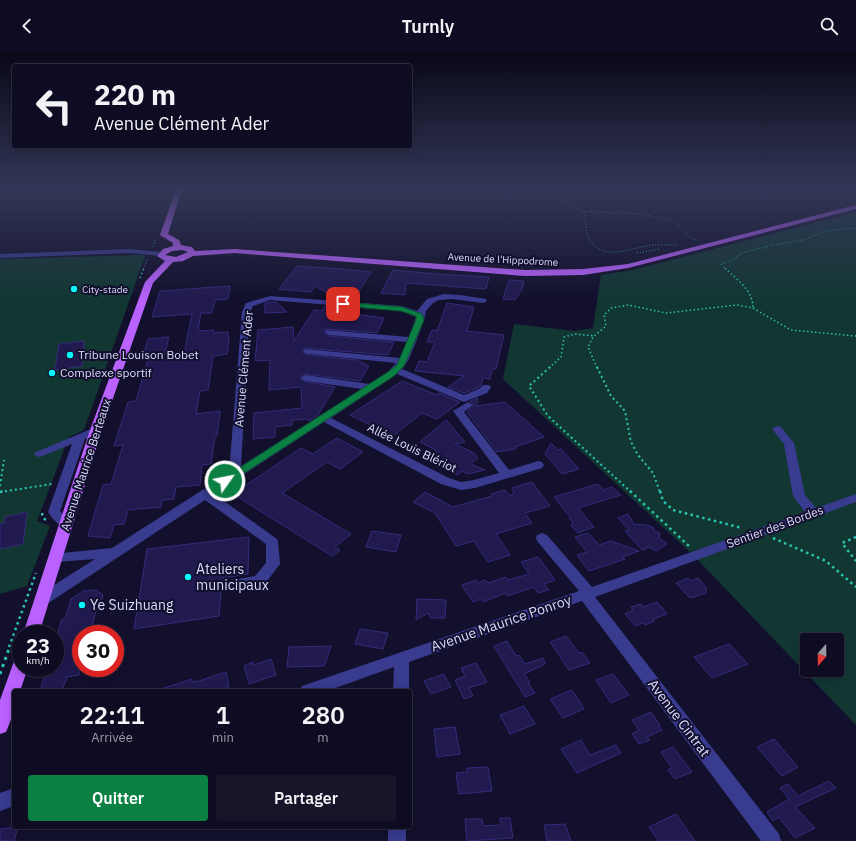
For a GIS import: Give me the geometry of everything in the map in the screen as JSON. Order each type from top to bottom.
[{"type":"main road","points":[[167,226],[164,235],[176,242],[178,248]]},
{"type":"main road","name":"Avenue de l'Hippodrome","points":[[171,260],[181,259],[191,254],[235,251],[525,273],[583,272],[628,266],[786,226]]},
{"type":"main road","points":[[171,260],[162,257],[161,254],[169,249],[178,248],[189,249],[191,254]]},
{"type":"main road","name":"Avenue Maurice Berteaux","points":[[34,625],[57,557],[96,430],[149,282],[171,260]]},
{"type":"main road","points":[[13,689],[17,677]]},
{"type":"main road","points":[[0,726],[12,691]]},
{"type":"street","points":[[0,256],[129,251],[161,254]]},
{"type":"street","points":[[42,600],[397,370],[403,361],[420,320],[419,315],[425,306],[433,299],[451,297],[483,301]]},
{"type":"street","name":"Avenue Clément Ader","points":[[235,474],[246,312],[249,305],[260,300],[284,299],[402,309],[419,315]]},
{"type":"street","points":[[329,332],[412,340]]},
{"type":"street","points":[[308,351],[403,361]]},
{"type":"street","points":[[397,370],[464,399],[483,391],[486,387]]},
{"type":"street","points":[[306,378],[371,387]]},
{"type":"street","points":[[468,405],[458,411],[507,475]]},
{"type":"street","name":"Allée Louis Blériot","points":[[324,418],[445,481],[461,486],[475,484],[538,465]]},
{"type":"street","points":[[777,429],[789,443],[800,496],[804,504],[814,513]]},
{"type":"street","points":[[40,454],[96,430]]},
{"type":"street","points":[[67,524],[54,512],[80,437]]},
{"type":"street","points":[[205,494],[272,542],[273,564],[258,581],[226,586]]},
{"type":"street","name":"Sentier des Bordes","points":[[696,556],[856,498]]},
{"type":"street","name":"Avenue Cintrat","points":[[542,538],[587,594],[772,841]]},
{"type":"street","points":[[57,557],[114,553]]},
{"type":"street","name":"Avenue Maurice Ponroy","points":[[314,689],[696,556]]},
{"type":"street","points":[[401,689],[402,657]]},
{"type":"street","points":[[0,802],[12,798]]},
{"type":"street","points":[[397,829],[397,841]]},
{"type":"path","points":[[586,226],[590,239],[596,248],[607,251],[621,252],[645,246],[683,245]]},
{"type":"path","points":[[681,226],[690,238],[700,241],[694,243]]},
{"type":"path","points":[[753,308],[753,299],[750,293],[721,264],[733,260],[742,253],[773,245],[804,240],[825,231],[856,228]]},
{"type":"path","points":[[668,248],[674,245]]},
{"type":"path","points":[[636,253],[664,248]]},
{"type":"path","points":[[856,336],[791,330],[753,308],[738,305],[723,305],[706,309],[666,313],[628,305],[611,308],[604,315],[606,326],[595,336],[588,347],[594,363],[611,396],[625,411],[631,442],[638,454],[653,473],[663,501],[672,510],[760,533],[826,561],[856,587]]},
{"type":"path","points":[[595,336],[575,334],[564,337],[561,357],[529,386],[548,416],[696,556]]},
{"type":"path","points":[[0,486],[4,460]]},
{"type":"path","points":[[0,492],[53,484]]},
{"type":"path","points":[[856,537],[842,543],[856,561]]},
{"type":"green space","points":[[803,226],[856,226],[856,725],[810,677],[844,677],[844,633],[800,633],[800,667],[694,556],[503,379],[514,324],[575,331],[593,328],[601,275],[633,270]]},
{"type":"green space","name":"Complexe sportif","points":[[145,256],[84,430],[69,437],[37,521],[50,526],[27,586],[0,594],[0,259]]},
{"type":"building","points":[[297,266],[371,272],[358,293],[351,296],[329,294],[315,286],[311,292],[279,289]]},
{"type":"building","points":[[393,270],[489,277],[486,289],[406,283],[405,295],[381,293]]},
{"type":"building","points":[[509,280],[524,281],[522,289],[515,300],[503,299]]},
{"type":"building","points":[[230,286],[228,299],[215,300],[212,313],[201,313],[198,331],[214,330],[214,333],[228,332],[229,336],[227,354],[213,356],[208,390],[200,391],[196,414],[220,411],[217,436],[215,436],[211,464],[202,465],[200,485],[176,487],[174,499],[162,500],[161,507],[128,510],[124,524],[114,525],[110,538],[88,536],[103,485],[111,484],[123,445],[114,446],[128,402],[136,401],[150,352],[144,352],[148,339],[169,337],[163,360],[183,359],[192,314],[152,317],[160,291]]},
{"type":"building","points":[[276,302],[287,312],[265,313],[265,303]]},
{"type":"building","points":[[447,303],[474,307],[467,331],[504,335],[496,369],[492,369],[490,379],[483,378],[481,385],[478,388],[464,393],[448,387],[464,376],[415,371],[419,361],[427,362],[435,342],[427,342],[432,330],[437,331]]},
{"type":"building","points":[[325,306],[342,308],[339,312],[384,318],[377,333],[326,329],[324,332],[329,336],[394,342],[388,355],[304,348],[302,352],[308,355],[357,360],[369,366],[360,381],[306,374],[302,375],[300,378],[303,381],[335,387],[318,415],[309,421],[306,419],[292,420],[292,425],[275,427],[275,437],[253,439],[254,413],[302,408],[301,387],[269,390],[270,360],[255,361],[258,330],[293,327],[294,341],[314,310],[322,311]]},
{"type":"building","name":"Tribune Louison Bobet","points":[[84,341],[82,366],[55,370],[59,344]]},
{"type":"building","points":[[402,381],[437,395],[439,393],[460,402],[437,419],[422,413],[393,436],[350,415]]},
{"type":"building","points":[[478,398],[476,406],[505,402],[544,437],[515,447],[516,449],[497,452],[467,412],[474,405],[470,401]]},
{"type":"building","points":[[446,420],[465,442],[455,444],[474,453],[478,458],[471,464],[485,470],[468,474],[462,471],[458,475],[443,468],[447,464],[429,455],[436,450],[420,442]]},
{"type":"building","points":[[337,438],[363,452],[340,469],[327,462],[282,493],[351,534],[335,547],[340,550],[332,556],[233,494],[301,448],[313,454]]},
{"type":"building","points":[[551,443],[558,450],[561,449],[579,469],[562,474],[545,454]]},
{"type":"building","points":[[532,482],[550,506],[525,513],[532,523],[496,534],[510,555],[488,562],[474,541],[456,546],[435,513],[413,502],[425,492],[453,507],[492,496],[491,494],[505,490],[510,496],[514,493],[512,488]]},
{"type":"building","points":[[598,484],[603,490],[612,487],[621,495],[578,508],[594,527],[578,533],[571,525],[573,523],[569,518],[570,517],[554,497]]},
{"type":"building","points":[[27,512],[23,544],[0,549],[0,524],[4,523],[5,517]]},
{"type":"building","points":[[628,514],[634,524],[647,525],[654,528],[654,531],[660,533],[659,538],[667,544],[656,551],[650,547],[642,550],[625,531],[629,530],[618,518]]},
{"type":"building","points":[[372,531],[401,535],[396,552],[366,547]]},
{"type":"building","points":[[588,533],[599,545],[611,541],[639,551],[622,557],[625,559],[589,571],[577,555],[587,552],[575,537]]},
{"type":"building","points":[[249,537],[248,574],[222,578],[218,585],[221,592],[219,616],[134,629],[147,549]]},
{"type":"building","points":[[538,557],[555,580],[544,584],[549,590],[538,593],[534,587],[507,596],[506,593],[483,602],[481,599],[473,602],[462,585],[476,580],[477,583],[485,580],[488,583],[506,577],[508,580],[529,574],[521,562]]},
{"type":"building","points":[[688,578],[690,581],[698,578],[706,587],[706,593],[690,598],[676,583]]},
{"type":"building","points":[[96,590],[103,595],[100,605],[97,607],[92,625],[72,625],[72,676],[67,677],[63,689],[41,689],[44,677],[64,677],[64,625],[60,625],[62,619],[65,619],[71,599],[83,591]]},
{"type":"building","points":[[417,599],[446,600],[445,618],[431,618],[428,613],[416,620]]},
{"type":"building","points":[[657,602],[667,614],[653,619],[655,621],[645,625],[643,623],[635,626],[625,614],[633,610],[631,607],[641,604],[643,607]]},
{"type":"building","points":[[360,629],[388,633],[383,649],[355,644]]},
{"type":"building","points":[[566,636],[579,653],[582,652],[590,663],[569,670],[550,642]]},
{"type":"building","points":[[507,641],[516,656],[519,655],[525,664],[543,658],[545,664],[524,674],[535,693],[525,697],[494,646]]},
{"type":"building","points":[[729,644],[748,664],[712,678],[694,657]]},
{"type":"building","points":[[331,646],[324,666],[287,667],[289,647]]},
{"type":"building","points":[[271,659],[276,675],[249,684],[244,666],[253,662],[254,665]]},
{"type":"building","points":[[476,663],[487,682],[469,688],[473,696],[464,699],[455,680],[465,676],[461,668]]},
{"type":"building","points":[[226,672],[229,687],[222,689],[161,689],[192,679],[192,682]]},
{"type":"building","points":[[444,674],[451,687],[431,694],[424,681]]},
{"type":"building","points":[[613,674],[629,695],[611,703],[596,680]]},
{"type":"building","points":[[572,690],[584,709],[563,718],[550,699]]},
{"type":"building","points":[[524,706],[535,724],[510,734],[500,715]]},
{"type":"building","points":[[651,712],[662,730],[647,737],[650,740],[639,744],[632,734],[639,730],[632,720]]},
{"type":"building","points":[[455,727],[460,754],[437,757],[434,729]]},
{"type":"building","points":[[774,739],[798,767],[782,776],[757,747]]},
{"type":"building","points":[[581,740],[590,755],[616,745],[621,753],[577,773],[561,749]]},
{"type":"building","points":[[673,747],[692,772],[675,779],[668,770],[672,768],[661,752]]},
{"type":"building","points":[[488,767],[492,791],[459,794],[456,773],[467,772],[467,768]]},
{"type":"building","points":[[829,781],[836,788],[795,807],[815,828],[795,838],[779,817],[773,821],[767,812],[789,799],[780,788],[788,784],[798,796]]},
{"type":"building","points":[[676,814],[695,841],[658,841],[649,827]]},
{"type":"building","points":[[500,818],[510,818],[513,838],[467,841],[465,819],[482,819],[483,826],[501,825]]},
{"type":"building","points":[[565,824],[571,841],[547,841],[544,825]]},
{"type":"building","points":[[12,828],[12,829],[17,829],[14,841],[0,841],[0,829]]},
{"type":"place","name":"City-stade","points":[[74,289]]},
{"type":"place","name":"Tribune Louison Bobet","points":[[70,355]]},
{"type":"place","name":"Complexe sportif","points":[[52,373]]},
{"type":"place","name":"Ateliers municipaux","points":[[188,577]]},
{"type":"place","name":"Ye Suizhuang","points":[[82,605]]},
{"type":"route","points":[[225,481],[391,374],[400,366],[406,356],[420,320],[419,315],[402,309],[343,304]]}]
